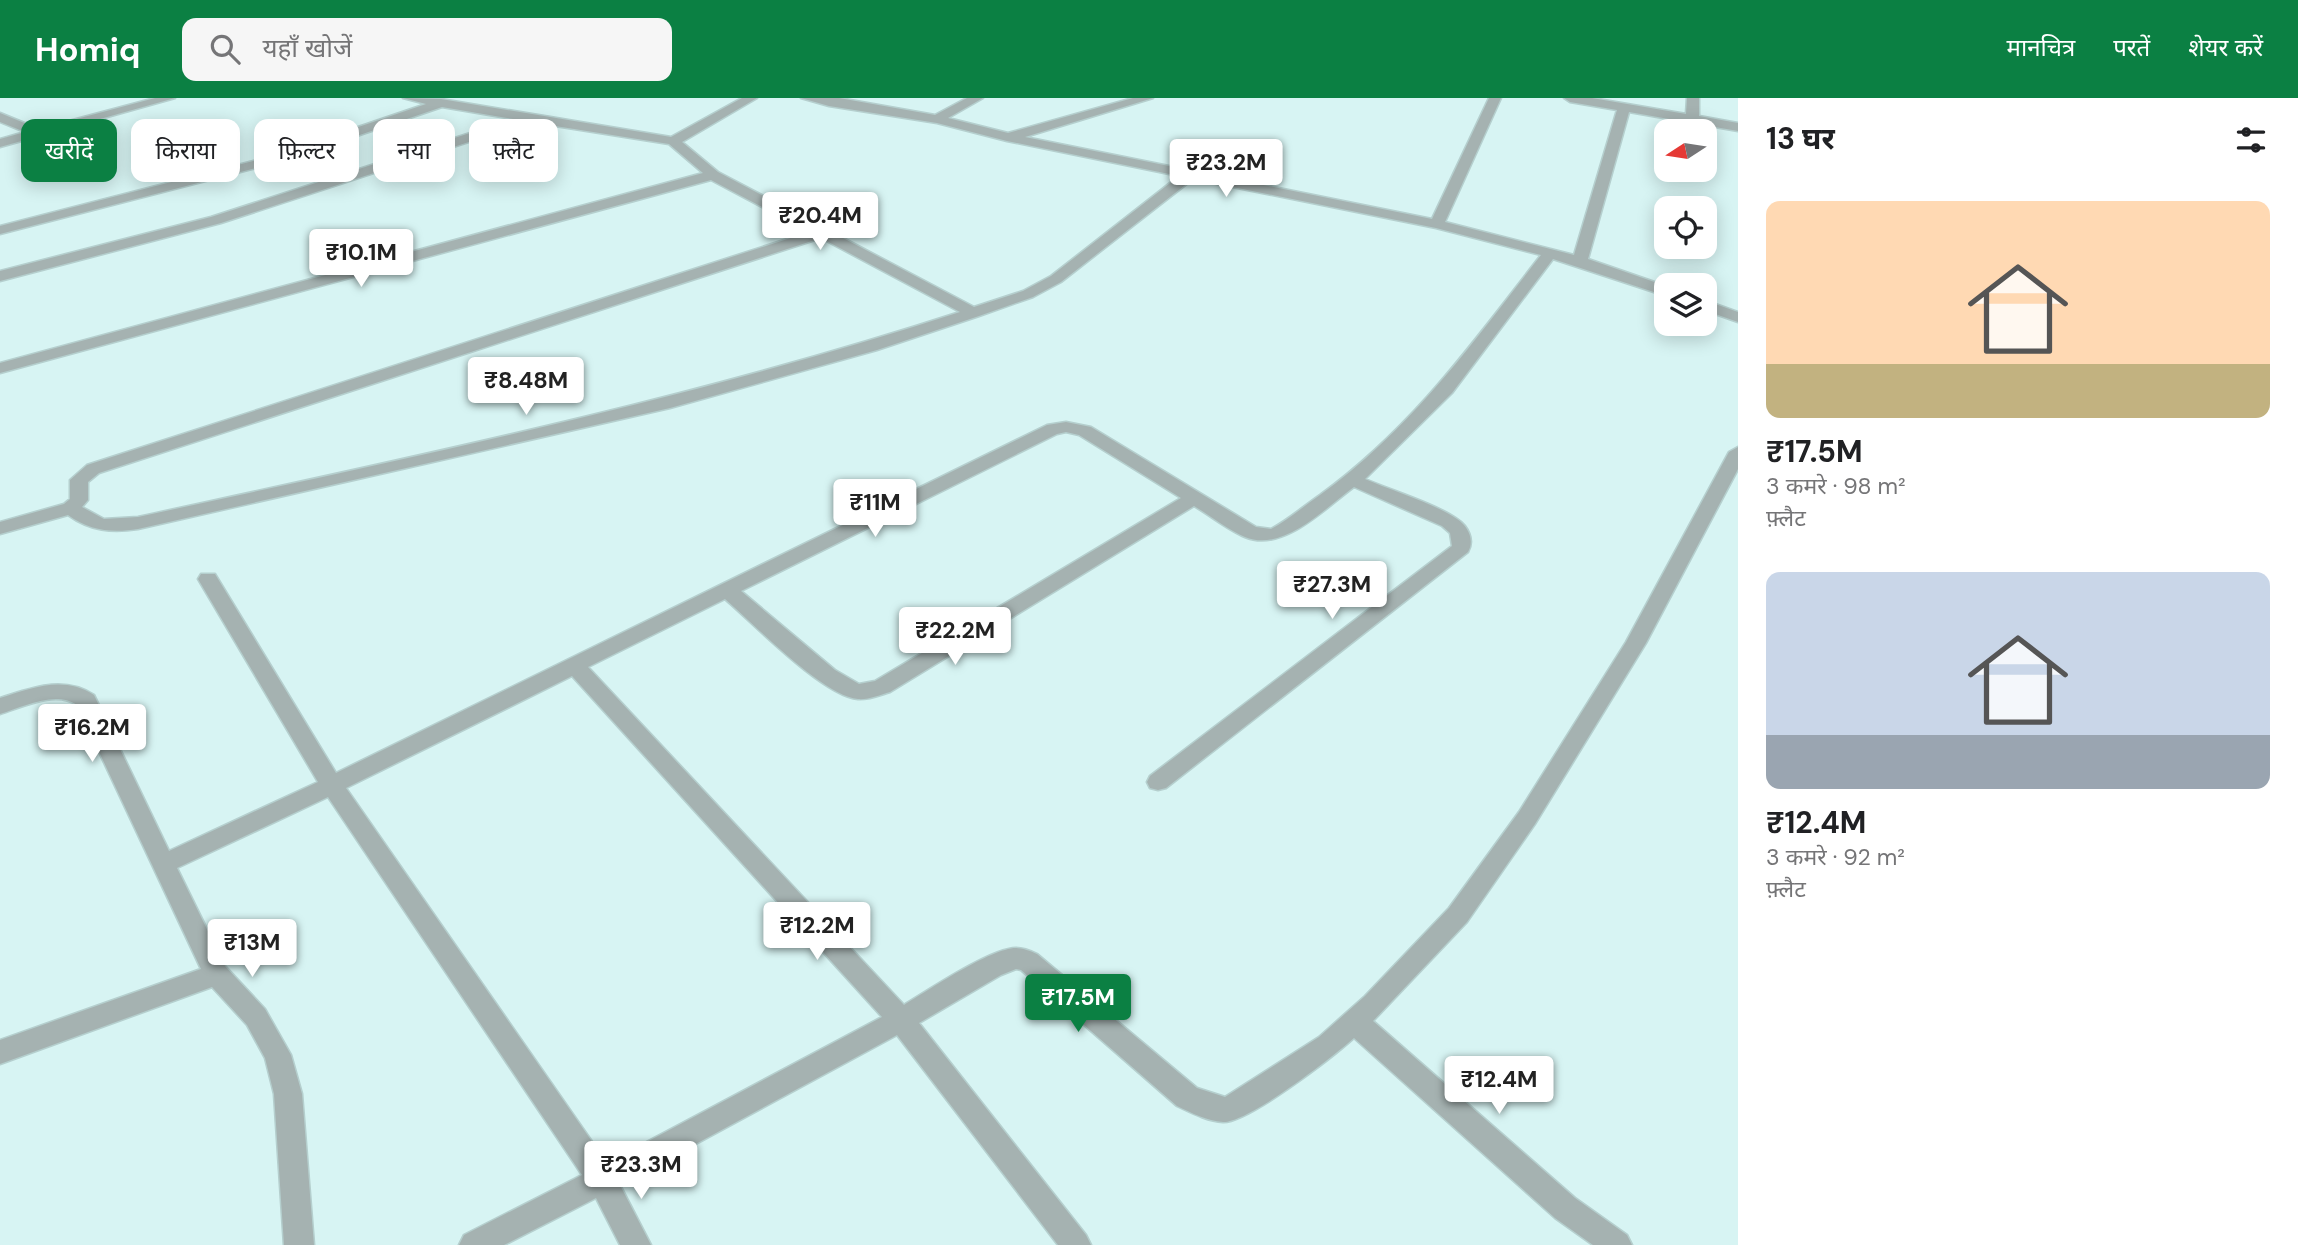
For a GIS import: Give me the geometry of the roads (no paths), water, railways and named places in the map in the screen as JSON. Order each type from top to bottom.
[{"type":"street","points":[[90,119],[169,98]]},
{"type":"street","points":[[409,98],[674,141],[713,175],[974,313]]},
{"type":"street","points":[[674,141],[751,98]]},
{"type":"street","points":[[807,98],[937,120],[1007,137],[1437,224],[1580,261],[1654,287]]},
{"type":"street","points":[[937,120],[976,98]]},
{"type":"street","points":[[1007,137],[1147,98]]},
{"type":"street","points":[[1437,224],[1495,98]]},
{"type":"street","points":[[1570,98],[1692,119],[1693,98]]},
{"type":"street","points":[[0,230],[269,163],[381,127],[442,103]]},
{"type":"street","points":[[1580,261],[1624,107]]},
{"type":"street","points":[[0,117],[21,126]]},
{"type":"street","points":[[0,276],[216,220],[531,117]]},
{"type":"street","points":[[1717,123],[1738,127]]},
{"type":"street","points":[[0,143],[21,137]]},
{"type":"street","points":[[71,508],[86,520],[103,526],[138,523],[612,417],[871,347],[1028,293],[1074,267],[1190,174]]},
{"type":"street","points":[[0,368],[713,175]]},
{"type":"street","points":[[0,528],[71,508],[79,500],[79,480],[93,469],[821,233]]},
{"type":"street","points":[[163,864],[332,785],[1053,429],[1066,427],[1085,431],[1252,533],[1274,535],[1352,480],[1418,420],[1446,389],[1550,253]]},
{"type":"street","points":[[1717,310],[1738,317]]},
{"type":"street","points":[[474,1245],[602,1180],[901,1020],[1003,962],[1015,958],[1028,961],[1187,1097],[1208,1107],[1226,1110],[1246,1101],[1328,1045],[1374,1004],[1458,915],[1527,818],[1636,643],[1738,452]]},
{"type":"street","points":[[1158,782],[1461,548],[1463,538],[1458,529],[1449,523],[1352,480]]},
{"type":"street","points":[[726,589],[830,676],[853,690],[869,691],[882,687],[1194,498]]},
{"type":"street","points":[[208,579],[332,785],[602,1180],[636,1245]]},
{"type":"street","points":[[574,665],[901,1020],[1076,1245]]},
{"type":"street","points":[[0,706],[61,690],[78,693],[86,700],[216,974],[256,1017],[278,1055],[288,1094],[299,1245]]},
{"type":"street","points":[[0,1052],[216,974]]},
{"type":"street","points":[[1354,1021],[1565,1208],[1617,1245]]}]
